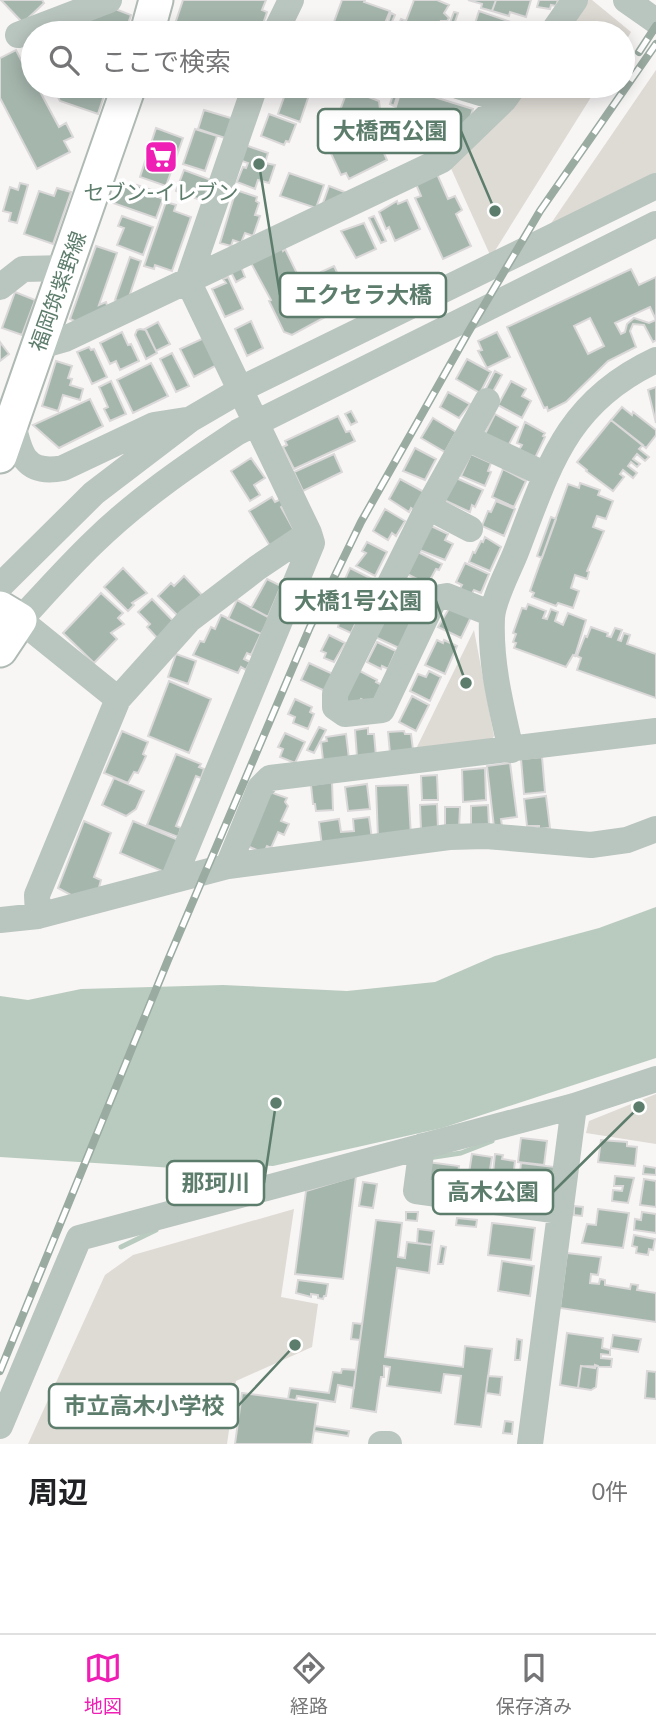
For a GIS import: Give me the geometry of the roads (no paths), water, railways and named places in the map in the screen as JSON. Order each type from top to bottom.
[{"type":"main road","points":[[150,21],[156,0]]},
{"type":"main road","name":"福岡筑紫野線","points":[[0,456],[125,98]]},
{"type":"main road","points":[[0,650],[10,614]]},
{"type":"street","points":[[54,21],[109,0]]},
{"type":"street","points":[[284,21],[291,0]]},
{"type":"street","points":[[560,21],[575,0]]},
{"type":"street","points":[[626,0],[656,21]]},
{"type":"street","points":[[173,880],[312,543],[188,281],[246,98]]},
{"type":"street","points":[[39,342],[51,343],[65,339],[442,160],[504,98]]},
{"type":"street","points":[[0,586],[94,493],[191,419],[239,391],[656,186]]},
{"type":"street","points":[[118,699],[10,614],[135,506],[187,466],[238,432],[656,224]]},
{"type":"street","points":[[0,287],[23,269],[66,268]]},
{"type":"street","points":[[511,750],[493,664],[492,614],[546,475],[561,444],[582,414],[604,390],[630,372],[656,360]]},
{"type":"street","points":[[487,401],[428,508],[335,694],[335,707],[345,714],[383,710],[435,598],[447,596],[492,614]]},
{"type":"street","points":[[12,419],[19,450],[26,461],[34,468],[51,471],[63,468],[154,425],[191,419]]},
{"type":"street","points":[[467,438],[546,475]]},
{"type":"street","points":[[428,508],[470,529]]},
{"type":"street","points":[[38,915],[37,895],[118,699],[188,620],[309,533]]},
{"type":"street","points":[[228,866],[260,788],[270,778],[656,732]]},
{"type":"street","points":[[0,920],[38,915],[228,866],[449,837],[486,836],[591,845],[627,840],[656,829]]},
{"type":"street","points":[[0,1426],[79,1238],[574,1106],[656,1079]]},
{"type":"street","points":[[530,1444],[574,1106]]},
{"type":"street","points":[[422,1146],[416,1191],[561,1211]]},
{"type":"street","points":[[381,1444],[389,1444]]},
{"type":"waterway","points":[[428,1158],[461,1153],[492,1141]]},
{"type":"waterway","points":[[121,1247],[156,1230]]},
{"type":"railway","points":[[639,52],[656,26]]},
{"type":"railway","points":[[635,74],[656,44]]},
{"type":"railway","points":[[0,1371],[168,960],[310,627],[361,522],[540,211],[618,98]]},
{"type":"place","name":"セブン-イレブン","points":[[161,157]]},
{"type":"place","name":"エクセラ大橋","points":[[259,164]]},
{"type":"place","name":"大橋西公園","points":[[495,211]]},
{"type":"place","name":"大橋1号公園","points":[[466,683]]},
{"type":"place","name":"那珂川","points":[[276,1103]]},
{"type":"place","name":"高木公園","points":[[639,1107]]},
{"type":"place","name":"市立高木小学校","points":[[295,1345]]}]
